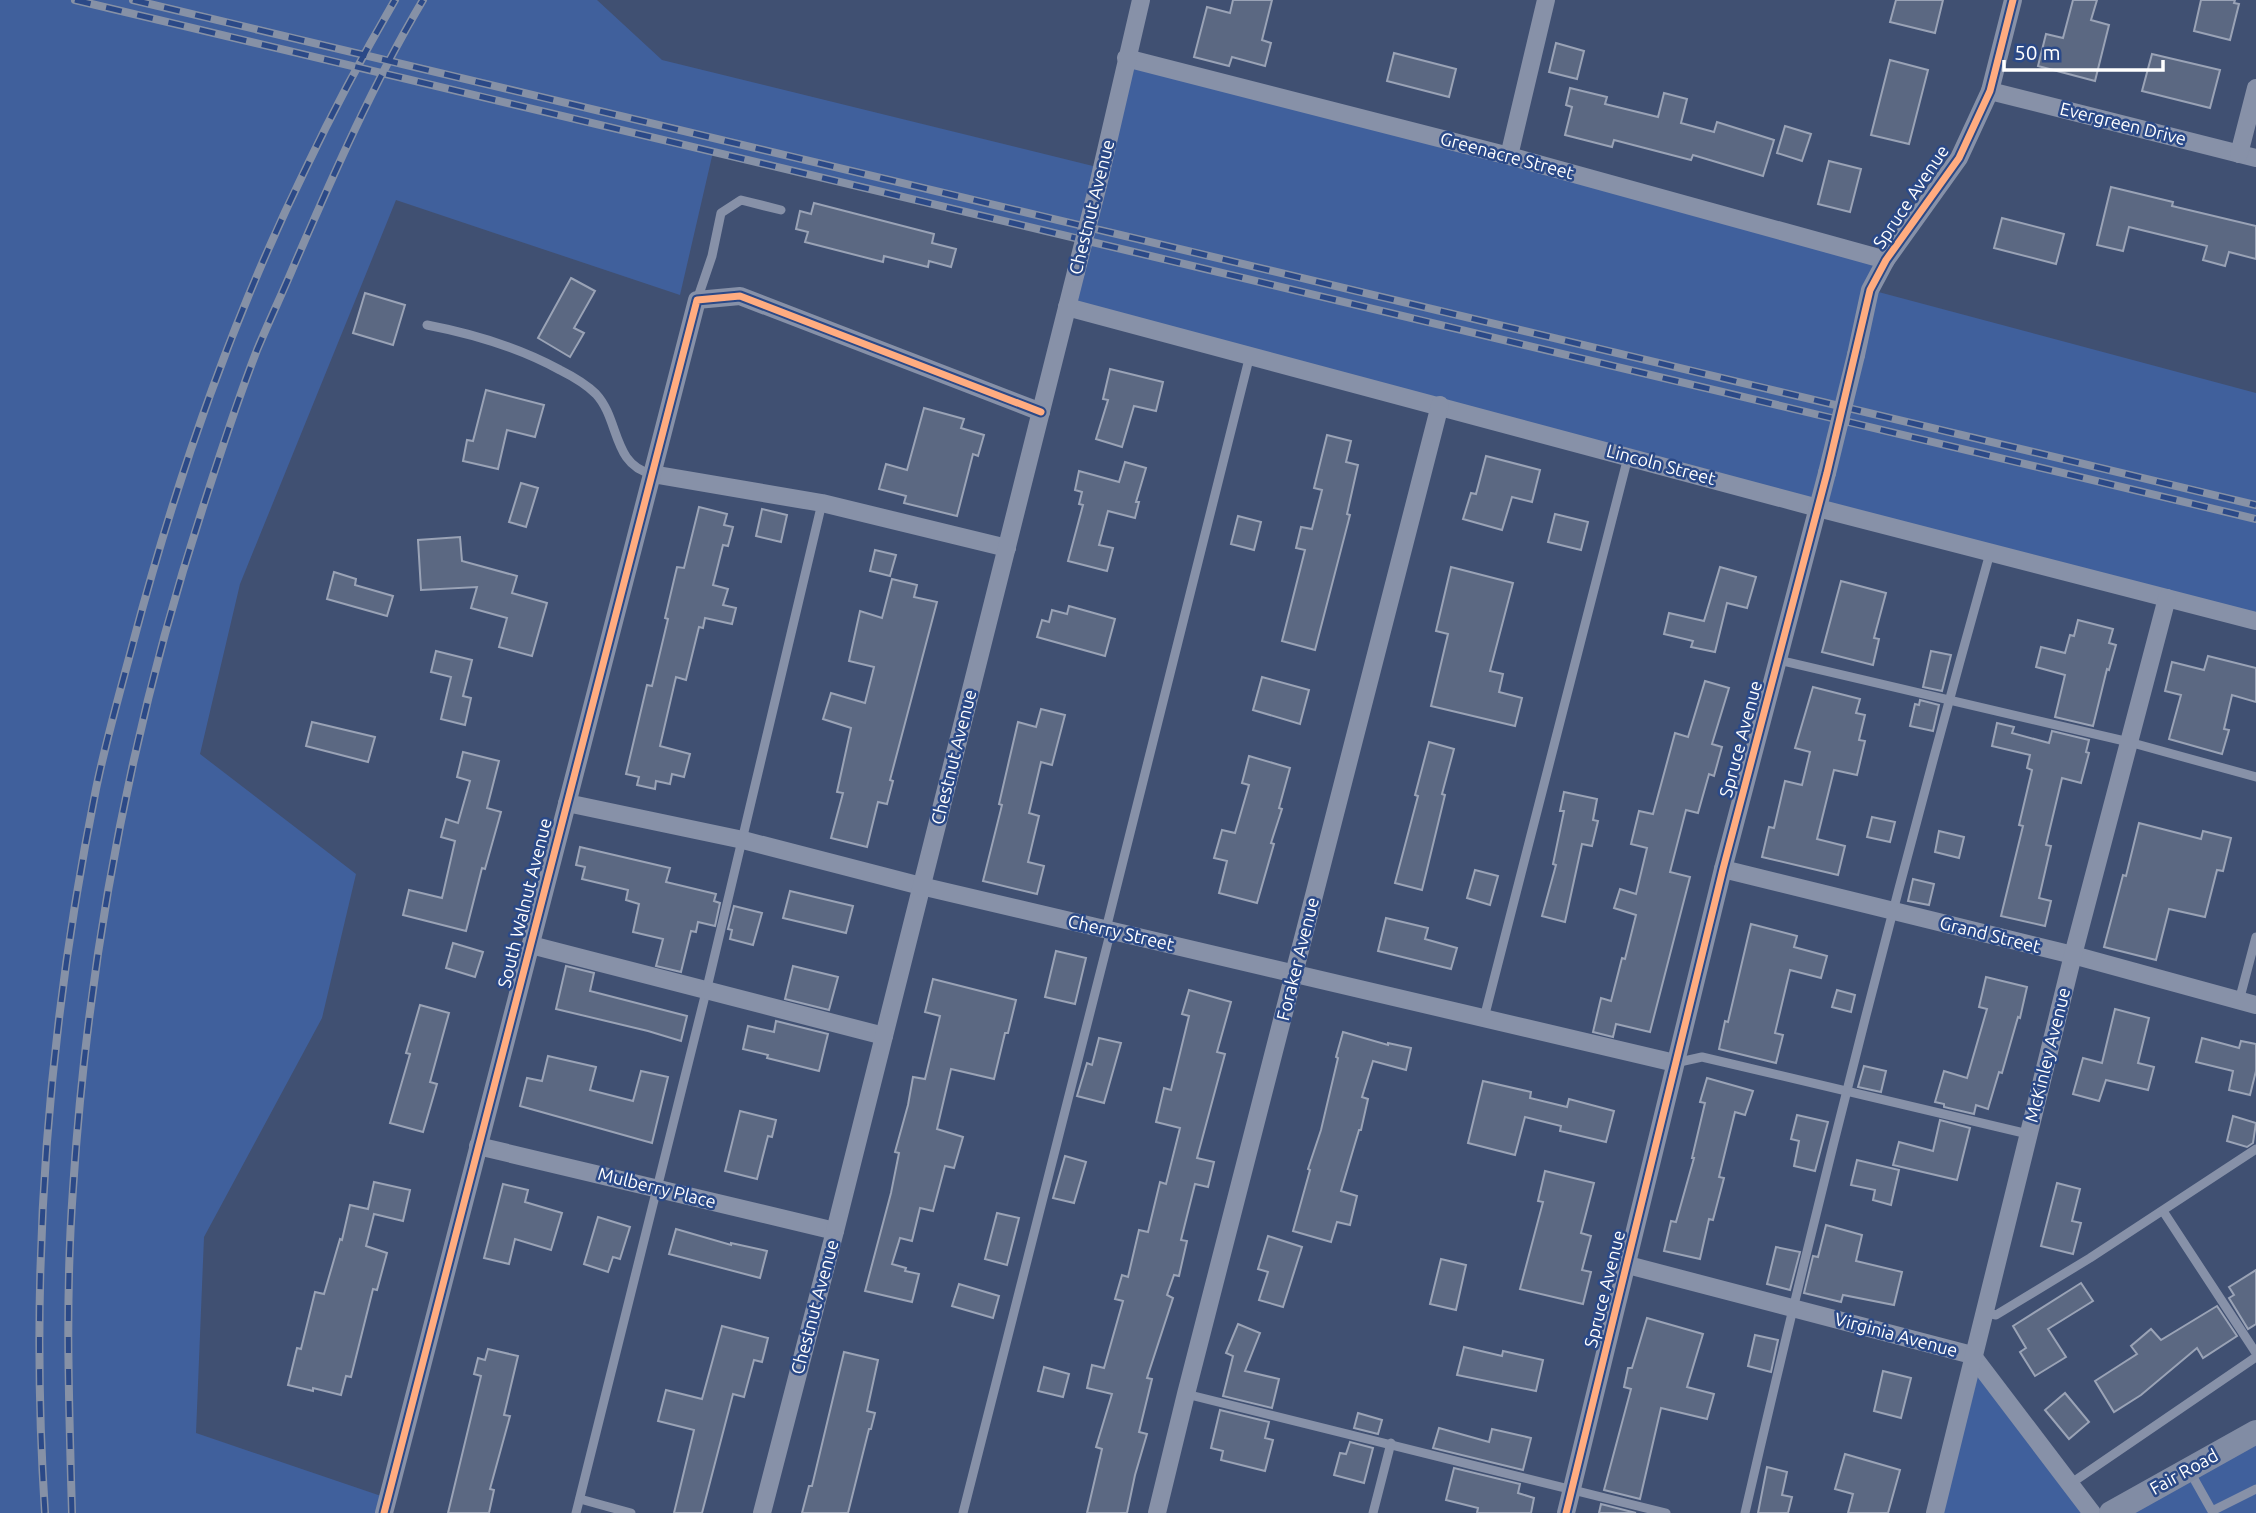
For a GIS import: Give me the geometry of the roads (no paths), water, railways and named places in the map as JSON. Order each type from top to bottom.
[{"type":"main road","name":"Fair Road","points":[[2111,1513],[2256,1432]]},
{"type":"street","name":"Chestnut Avenue","points":[[762,1513],[1098,185],[1141,0]]},
{"type":"street","points":[[1509,156],[1546,0]]},
{"type":"street","name":"Spruce Avenue","points":[[1566,1513],[1723,869],[1827,473],[1870,290],[1886,260],[1959,158],[1990,90],[2013,0]]},
{"type":"street","name":"Greenacre Street","points":[[1126,58],[1509,156],[1886,260]]},
{"type":"street","points":[[2248,156],[2256,88]]},
{"type":"street","name":"Evergreen Drive","points":[[1990,90],[2248,156]]},
{"type":"street","points":[[697,300],[740,296],[1041,412]]},
{"type":"street","name":"South Walnut Avenue","points":[[384,1513],[697,300]]},
{"type":"street","name":"Lincoln Street","points":[[1067,307],[1818,508],[2256,621]]},
{"type":"street","name":"Foraker Avenue","points":[[1157,1513],[1440,405]]},
{"type":"street","points":[[652,474],[822,503],[1007,548]]},
{"type":"street","name":"McKinley Avenue","points":[[1935,1513],[2073,955],[2167,598]]},
{"type":"street","name":"Cherry Street","points":[[567,803],[743,840],[921,886],[1675,1063]]},
{"type":"street","name":"Grand Street","points":[[1723,869],[2073,955],[2247,1003]]},
{"type":"street","points":[[531,945],[884,1036]]},
{"type":"street","name":"Mulberry Place","points":[[478,1146],[835,1231]]},
{"type":"street","name":"Virginia Avenue","points":[[1628,1265],[1972,1355],[2092,1513]]},
{"type":"lane","points":[[697,300],[712,256],[721,213],[741,200],[781,210]]},
{"type":"lane","points":[[427,325],[505,344],[536,356],[571,376],[596,394],[607,412],[629,463],[640,472],[652,474]]},
{"type":"lane","points":[[963,1513],[1250,355]]},
{"type":"lane","points":[[1484,1018],[1628,456]]},
{"type":"lane","points":[[576,1513],[706,992],[822,503]]},
{"type":"lane","points":[[1745,1513],[1792,1308],[1892,911],[1990,552]]},
{"type":"lane","points":[[1778,660],[2129,742],[2256,777]]},
{"type":"lane","points":[[2247,1003],[2256,937]]},
{"type":"lane","points":[[1675,1063],[1702,1057],[2028,1134]]},
{"type":"lane","points":[[1983,1312],[1996,1315],[2163,1211],[2256,1149]]},
{"type":"lane","points":[[2070,1484],[2256,1354],[2163,1211]]},
{"type":"lane","points":[[1186,1394],[1666,1513]]},
{"type":"lane","points":[[1373,1513],[1391,1443]]},
{"type":"lane","points":[[2188,1469],[2212,1511],[2256,1489]]},
{"type":"lane","points":[[580,1499],[631,1513]]},
{"type":"railway","points":[[75,0],[2256,519]]},
{"type":"railway","points":[[133,0],[2256,505]]},
{"type":"railway","points":[[45,1513],[39,1331],[46,1150],[66,968],[79,879],[100,771],[168,521],[230,342],[279,225],[316,147],[395,0]]},
{"type":"railway","points":[[72,1513],[69,1270],[80,1102],[102,930],[134,759],[177,590],[250,369],[355,129],[423,0]]}]
